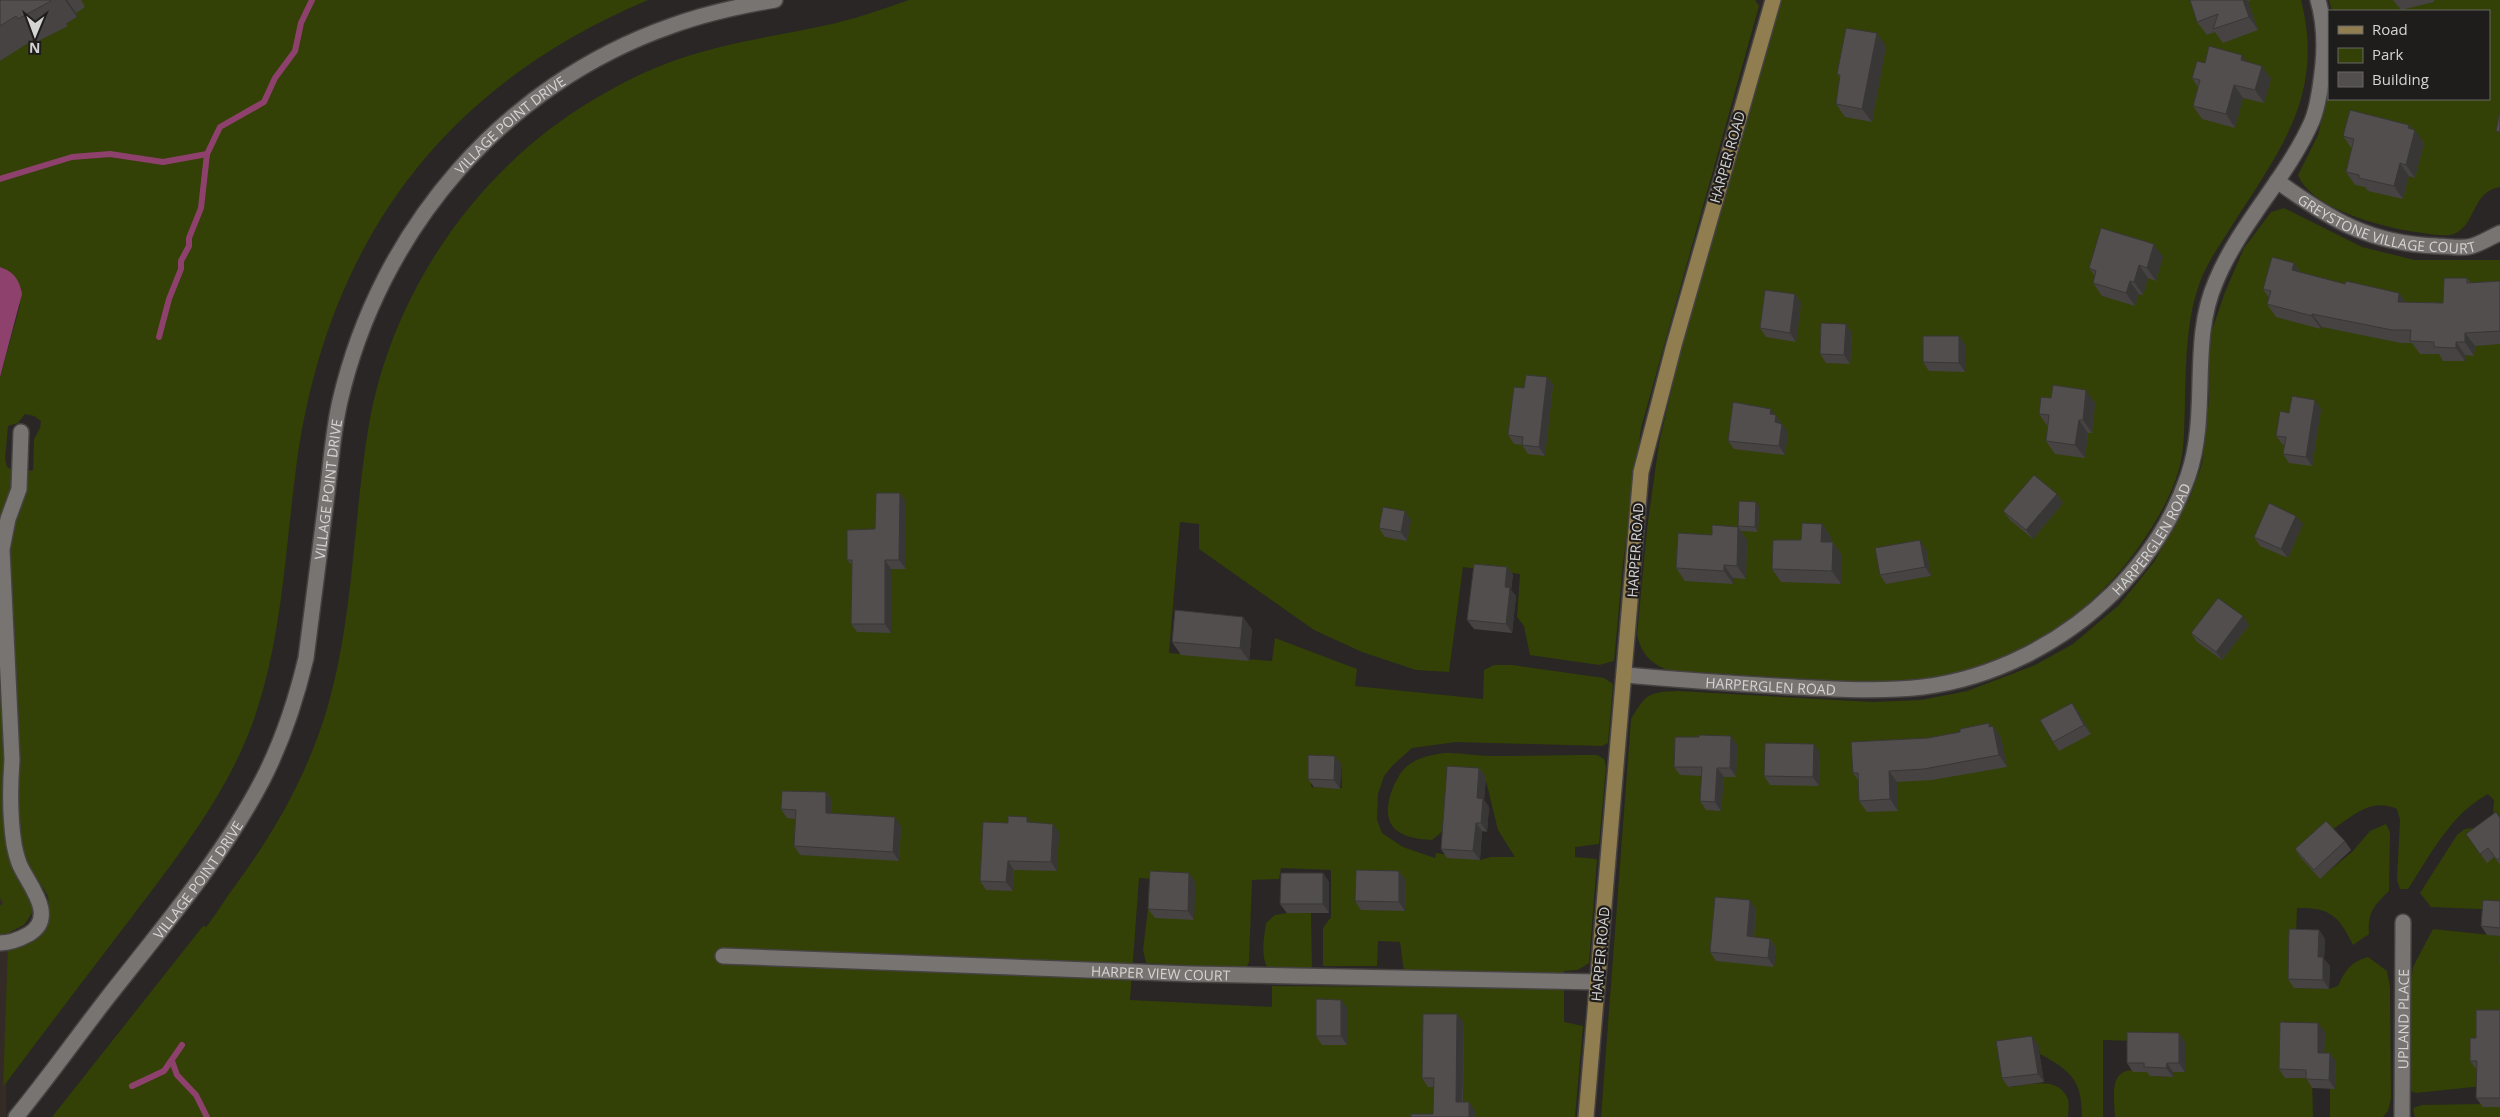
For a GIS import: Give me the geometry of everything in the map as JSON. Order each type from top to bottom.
[{"type":"main road","name":"HARPER ROAD","points":[[1586,1117],[1641,472],[1681,318],[1773,0]]},
{"type":"street","name":"VILLAGE POINT DRIVE","points":[[16,1117],[203,874],[231,834],[263,779],[277,749],[292,710],[306,658],[340,402],[354,352],[372,304],[395,256],[416,223],[434,198],[475,150],[552,86],[592,62],[671,26],[747,5],[775,0]]},
{"type":"street","name":"HARPERGLEN ROAD","points":[[1625,675],[1732,684],[1842,689],[1874,690],[1923,687],[1961,679],[2002,667],[2037,650],[2070,629],[2101,605],[2128,577],[2153,546],[2172,512],[2187,478],[2195,451],[2200,417],[2203,329],[2214,284],[2230,251],[2277,181],[2313,119],[2322,80],[2325,42],[2318,0]]},
{"type":"street","name":"GREYSTONE VILLAGE COURT","points":[[2277,181],[2308,204],[2349,227],[2381,239],[2416,245],[2471,246],[2500,233]]},
{"type":"street","points":[[0,943],[20,939],[33,932],[40,920],[41,907],[37,894],[19,863],[14,844],[11,777],[12,760],[2,549],[8,519],[19,489],[21,432]]},
{"type":"street","name":"UPLAND PLACE","points":[[2402,1117],[2404,922]]},
{"type":"street","name":"HARPER VIEW COURT","points":[[723,956],[1191,974],[1598,982]]},
{"type":"shaded area","points":[[0,267],[9,271],[15,277],[22,294],[0,377]]},
{"type":"shaded area","points":[[0,688],[9,915],[6,1117],[0,1117]]},
{"type":"green space","points":[[81,0],[648,0],[575,36],[511,78],[455,126],[407,181],[368,242],[336,309],[313,382],[297,461],[282,593],[271,658],[253,722],[242,749],[200,824],[149,895],[3,1087],[8,946],[28,942],[36,938],[46,922],[49,910],[48,896],[23,856],[19,833],[8,553],[27,471],[33,470],[34,439],[40,428],[41,421],[34,416],[25,414],[18,423],[8,426],[5,459],[7,467],[14,471],[0,527],[0,377],[20,305],[3,268],[0,267],[0,59],[33,40],[35,43],[67,26],[66,24],[77,17],[76,13]]},
{"type":"green space","points":[[909,0],[1755,0],[1759,6],[1641,428],[1623,563],[1614,661],[1599,665],[1530,655],[1524,626],[1517,617],[1520,574],[1463,567],[1449,672],[1416,670],[1362,652],[1314,630],[1199,549],[1199,524],[1180,522],[1169,653],[1272,661],[1275,638],[1357,669],[1355,686],[1483,699],[1484,670],[1494,665],[1512,665],[1604,678],[1613,684],[1608,743],[1602,746],[1456,742],[1412,748],[1384,776],[1378,794],[1377,820],[1382,833],[1403,847],[1435,858],[1436,853],[1480,860],[1491,857],[1515,857],[1498,830],[1485,777],[1480,777],[1450,825],[1432,840],[1418,839],[1396,830],[1388,817],[1389,800],[1391,791],[1403,770],[1421,759],[1447,753],[1490,756],[1597,755],[1604,759],[1606,766],[1599,844],[1575,847],[1575,857],[1597,859],[1589,963],[1578,970],[1564,971],[1564,1022],[1583,1026],[1575,1117],[52,1117],[203,926],[206,927],[213,918],[262,847],[299,782],[319,734],[336,674],[348,603],[359,495],[369,424],[381,374],[398,326],[421,279],[448,235],[480,195],[516,158],[555,125],[627,81],[658,67],[698,53],[836,23]],"holes":[[[1341,764],[1342,788],[1311,787],[1312,774]],[[1281,868],[1331,870],[1331,917],[1323,928],[1323,966],[1377,966],[1378,941],[1400,942],[1406,987],[1272,986],[1272,1007],[1130,1000],[1139,878],[1195,882],[1194,919],[1149,900],[1143,950],[1146,963],[1246,968],[1249,962],[1252,880],[1279,879]]]},
{"type":"green space","points":[[1781,0],[2301,0],[2307,34],[2307,64],[2303,92],[2294,119],[2282,145],[2215,252],[2195,296],[2189,326],[2182,454],[2175,482],[2166,501],[2145,538],[2120,571],[2092,600],[2062,624],[2028,645],[1993,661],[1955,673],[1916,681],[1875,684],[1667,670],[1655,664],[1647,657],[1637,635],[1647,529],[1659,443],[1686,329]]},
{"type":"green space","points":[[2329,0],[2500,0],[2500,187],[2484,195],[2467,223],[2454,234],[2438,235],[2408,231],[2353,216],[2334,208],[2319,198],[2306,187],[2298,175],[2318,135],[2328,95],[2328,100],[2490,100],[2490,10],[2332,10]]},
{"type":"green space","points":[[2284,208],[2362,247],[2415,260],[2500,260],[2500,819],[2493,812],[2494,800],[2488,794],[2475,802],[2452,824],[2408,889],[2400,889],[2397,880],[2400,820],[2397,809],[2379,805],[2363,810],[2332,830],[2320,878],[2352,852],[2370,831],[2386,824],[2390,832],[2389,891],[2379,901],[2370,915],[2369,934],[2353,945],[2343,927],[2332,915],[2318,909],[2297,908],[2294,988],[2329,989],[2338,986],[2350,967],[2357,961],[2368,957],[2387,971],[2390,987],[2391,1098],[2388,1111],[2383,1117],[2330,1117],[2330,1088],[2335,1088],[2335,1062],[2312,1078],[2313,1117],[2115,1117],[2115,1086],[2121,1074],[2137,1070],[2150,1072],[2151,1076],[2172,1077],[2173,1072],[2185,1072],[2134,1041],[2103,1040],[2103,1117],[2082,1117],[2080,1094],[2073,1078],[2060,1066],[2040,1054],[2038,1045],[2008,1087],[2040,1083],[2056,1086],[2062,1090],[2068,1099],[2068,1117],[1601,1117],[1631,719],[1640,704],[1654,694],[1678,691],[1873,702],[1921,700],[1967,691],[2035,665],[2073,644],[2119,605],[2154,562],[2190,497],[2202,464],[2209,400],[2208,360],[2212,330],[2225,292],[2244,248],[2271,212]]},
{"type":"green space","points":[[0,658],[6,850],[32,901],[32,913],[24,925],[4,935],[0,935],[0,906],[3,903],[0,898]]},
{"type":"green space","points":[[2473,828],[2481,835],[2500,865],[2500,910],[2431,907],[2420,893],[2457,835],[2465,829]]},
{"type":"green space","points":[[1311,913],[1312,972],[1268,969],[1264,958],[1263,946],[1266,923],[1275,915]]},
{"type":"green space","points":[[2433,929],[2500,936],[2500,1019],[2477,1070],[2483,1086],[2416,1093],[2410,1091],[2411,983],[2413,967]]},
{"type":"green space","points":[[2483,1104],[2483,1107],[2500,1107],[2500,1117],[2415,1117],[2413,1108],[2422,1105]]},
{"type":"building","points":[[0,0],[51,1],[18,19],[16,16],[0,26]]},
{"type":"building","points":[[2190,0],[2243,0],[2249,17],[2213,29],[2218,14],[2197,22]]},
{"type":"building","points":[[1846,28],[1877,33],[1862,109],[1836,104],[1840,75],[1837,74]]},
{"type":"building","points":[[2209,46],[2242,55],[2241,60],[2262,66],[2255,90],[2234,85],[2226,114],[2193,106],[2200,80],[2192,78],[2197,61],[2205,63]]},
{"type":"building","points":[[2350,110],[2409,125],[2408,128],[2415,130],[2406,165],[2400,163],[2394,186],[2359,178],[2359,175],[2346,172],[2354,139],[2343,136]]},
{"type":"building","points":[[2500,110],[2500,132],[2496,131]]},
{"type":"building","points":[[2101,228],[2154,244],[2147,268],[2139,265],[2134,282],[2130,281],[2126,293],[2093,283],[2096,271],[2089,268]]},
{"type":"building","points":[[2272,257],[2294,263],[2292,270],[2345,284],[2346,281],[2399,293],[2398,302],[2443,303],[2444,278],[2467,278],[2467,283],[2500,281],[2500,331],[2465,333],[2465,342],[2456,342],[2456,348],[2434,347],[2434,342],[2410,341],[2411,330],[2392,330],[2312,314],[2312,316],[2267,304],[2271,291],[2263,289]]},
{"type":"building","points":[[1765,290],[1795,294],[1790,333],[1760,328]]},
{"type":"building","points":[[1821,323],[1846,324],[1844,355],[1820,354]]},
{"type":"building","points":[[1923,336],[1959,336],[1959,363],[1923,362]]},
{"type":"building","points":[[1526,375],[1547,377],[1539,447],[1522,445],[1523,437],[1508,435],[1514,387],[1524,388]]},
{"type":"building","points":[[2053,385],[2086,390],[2083,420],[2079,420],[2075,445],[2046,441],[2049,415],[2039,414],[2041,397],[2051,398]]},
{"type":"building","points":[[2292,396],[2315,400],[2306,457],[2283,454],[2286,437],[2276,436],[2280,411],[2289,413]]},
{"type":"building","points":[[1733,402],[1771,409],[1770,414],[1776,415],[1775,422],[1782,424],[1779,446],[1728,441]]},
{"type":"building","points":[[2034,475],[2057,494],[2026,530],[2003,511]]},
{"type":"building","points":[[876,493],[900,493],[899,560],[885,560],[885,624],[851,624],[852,560],[847,560],[847,530],[875,529]]},
{"type":"building","points":[[1739,501],[1756,502],[1755,527],[1738,526]]},
{"type":"building","points":[[2269,503],[2296,516],[2281,549],[2254,537]]},
{"type":"building","points":[[1383,507],[1405,511],[1401,532],[1379,528]]},
{"type":"building","points":[[1802,523],[1822,524],[1821,542],[1833,542],[1832,571],[1772,569],[1773,540],[1801,540]]},
{"type":"building","points":[[1712,525],[1738,527],[1737,566],[1724,565],[1724,571],[1676,568],[1678,533],[1712,535]]},
{"type":"building","points":[[1920,540],[1925,567],[1880,575],[1875,548]]},
{"type":"building","points":[[1474,564],[1507,567],[1505,587],[1510,588],[1506,624],[1467,620]]},
{"type":"building","points":[[2218,598],[2243,616],[2216,652],[2191,633]]},
{"type":"building","points":[[1175,610],[1243,617],[1240,648],[1172,642]]},
{"type":"building","points":[[2072,703],[2084,725],[2053,742],[2040,720]]},
{"type":"building","points":[[1989,723],[1989,727],[1993,726],[1999,755],[1924,769],[1889,771],[1890,799],[1859,801],[1858,773],[1853,773],[1851,742],[1928,738],[1960,732],[1960,729]]},
{"type":"building","points":[[1699,735],[1731,736],[1730,768],[1717,768],[1715,802],[1700,801],[1702,767],[1674,767],[1675,737],[1699,737]]},
{"type":"building","points":[[1765,743],[1814,744],[1813,777],[1764,776]]},
{"type":"building","points":[[1308,755],[1335,756],[1334,780],[1308,779]]},
{"type":"building","points":[[1447,766],[1479,768],[1477,798],[1483,799],[1481,823],[1476,823],[1473,851],[1441,849]]},
{"type":"building","points":[[782,791],[826,792],[826,813],[895,817],[893,852],[794,846],[796,810],[781,809]]},
{"type":"building","points":[[2496,812],[2500,818],[2500,857],[2497,860],[2488,848],[2480,854],[2466,834]]},
{"type":"building","points":[[1008,816],[1027,817],[1027,822],[1053,824],[1051,862],[1008,861],[1006,882],[980,881],[983,822],[1008,823]]},
{"type":"building","points":[[2326,821],[2345,841],[2314,870],[2295,849]]},
{"type":"building","points":[[1356,870],[1399,871],[1399,902],[1355,901]]},
{"type":"building","points":[[1150,871],[1189,873],[1188,911],[1148,909]]},
{"type":"building","points":[[1281,873],[1323,873],[1323,904],[1280,904]]},
{"type":"building","points":[[1715,897],[1750,900],[1747,936],[1770,939],[1768,958],[1710,952]]},
{"type":"building","points":[[2483,900],[2500,901],[2500,928],[2481,926]]},
{"type":"building","points":[[2289,929],[2319,930],[2318,957],[2323,957],[2323,980],[2288,979]]},
{"type":"building","points":[[1316,999],[1341,1000],[1341,1036],[1316,1036]]},
{"type":"building","points":[[2476,1010],[2500,1010],[2500,1098],[2476,1098],[2477,1061],[2470,1061],[2470,1038],[2476,1038]]},
{"type":"building","points":[[1423,1014],[1457,1014],[1456,1102],[1469,1102],[1469,1117],[1411,1117],[1411,1114],[1433,1114],[1434,1078],[1422,1078]]},
{"type":"building","points":[[2280,1022],[2318,1023],[2318,1053],[2330,1053],[2329,1080],[2306,1079],[2306,1070],[2279,1069]]},
{"type":"building","points":[[2127,1032],[2179,1033],[2179,1063],[2167,1063],[2166,1068],[2144,1067],[2144,1063],[2127,1063]]},
{"type":"building","points":[[2032,1036],[2038,1074],[2002,1078],[1996,1041]]},
{"type":"waterway","points":[[159,337],[169,299],[181,269],[181,261],[189,246],[189,238],[201,208],[207,154],[220,127],[264,102],[275,78],[295,51],[301,23],[312,0]]},
{"type":"waterway","points":[[0,179],[72,157],[110,154],[163,162],[207,154]]},
{"type":"waterway","points":[[132,1086],[164,1071],[182,1045]]},
{"type":"waterway","points":[[172,1061],[177,1075],[196,1095],[207,1117]]}]
